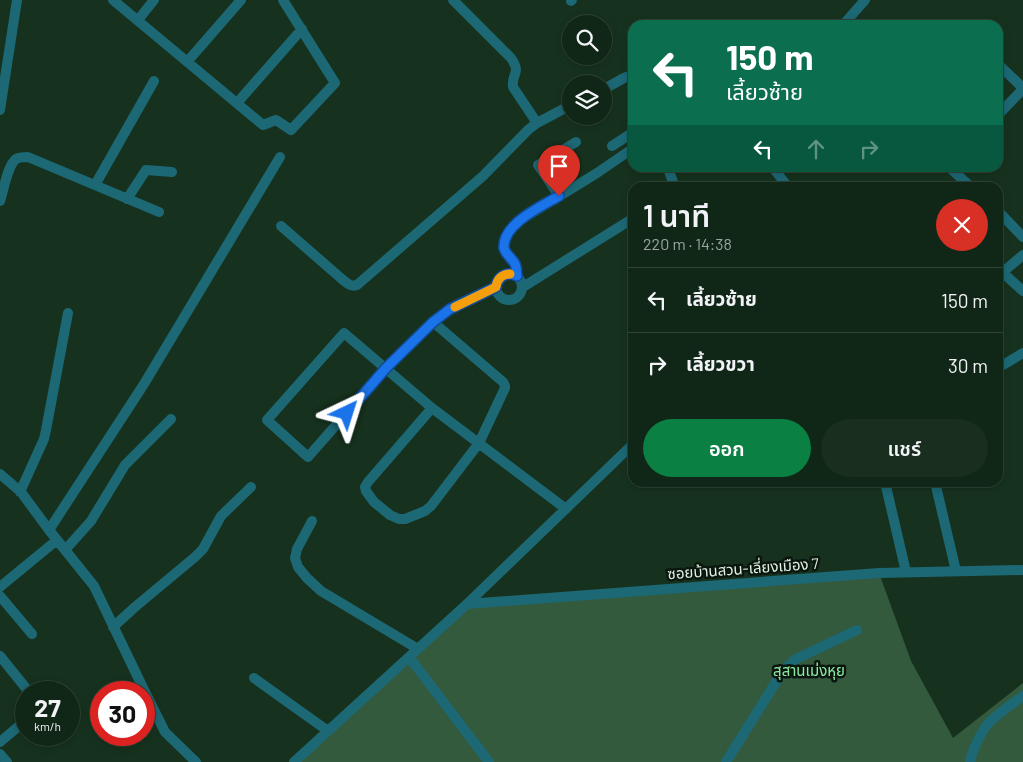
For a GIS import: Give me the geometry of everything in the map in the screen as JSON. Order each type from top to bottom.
[{"type":"street","points":[[0,110],[4,64],[17,0]]},
{"type":"street","points":[[113,0],[264,125],[276,120],[291,130],[336,83],[283,0]]},
{"type":"street","points":[[138,20],[154,0]]},
{"type":"street","points":[[187,62],[241,0]]},
{"type":"street","points":[[453,0],[511,58],[517,70],[512,82],[513,87],[537,123]]},
{"type":"street","points":[[848,20],[865,0]]},
{"type":"street","points":[[237,103],[302,29]]},
{"type":"street","points":[[1003,69],[1023,89],[1003,110]]},
{"type":"street","points":[[612,85],[628,77]]},
{"type":"street","points":[[94,185],[154,81]]},
{"type":"street","points":[[281,226],[350,286],[357,285],[483,176],[499,161],[520,136],[537,123],[562,110]]},
{"type":"street","points":[[612,146],[628,135]]},
{"type":"street","points":[[559,196],[538,165],[576,142]]},
{"type":"street","points":[[517,276],[515,263],[504,247],[507,233],[518,221],[628,152]]},
{"type":"street","points":[[0,201],[11,166],[15,160],[21,157],[28,157],[159,212]]},
{"type":"street","points":[[49,530],[144,384],[280,157]]},
{"type":"street","points":[[127,199],[146,170],[172,172]]},
{"type":"street","points":[[776,172],[784,182]]},
{"type":"street","points":[[954,172],[965,182]]},
{"type":"street","points":[[1003,217],[1023,237]]},
{"type":"street","points":[[523,287],[522,282],[513,274],[505,274],[498,279],[496,287],[502,298],[511,300],[519,295],[523,287],[628,221]]},
{"type":"street","points":[[1003,272],[1023,255]]},
{"type":"street","points":[[1003,276],[1023,291]]},
{"type":"street","points":[[496,287],[450,309],[433,322],[386,368],[308,457],[267,420],[344,333],[386,368],[432,408],[566,509]]},
{"type":"street","points":[[20,492],[44,439],[68,313]]},
{"type":"street","points":[[432,408],[365,487],[381,510],[399,520],[425,511],[431,506],[479,443],[506,388],[503,382],[433,322]]},
{"type":"street","points":[[1003,365],[1023,352]]},
{"type":"street","points":[[65,550],[91,521],[125,464],[171,419]]},
{"type":"street","points":[[294,762],[467,604],[628,449]]},
{"type":"street","points":[[0,474],[20,492],[94,586],[165,732],[196,762]]},
{"type":"street","points":[[113,627],[203,549],[221,516],[251,487]]},
{"type":"street","points":[[886,487],[906,572]]},
{"type":"street","points":[[937,487],[956,571]]},
{"type":"street","points":[[312,521],[297,549],[295,558],[298,567],[307,578],[322,591],[418,649]]},
{"type":"street","points":[[0,587],[57,540]]},
{"type":"street","name":"ซอยบ้านสวน-เลี่ยงเมือง 7","points":[[467,604],[879,573],[1023,570]]},
{"type":"street","points":[[0,596],[32,634]]},
{"type":"street","points":[[728,761],[781,674],[789,665],[796,659],[857,630]]},
{"type":"street","points":[[408,658],[489,762]]},
{"type":"street","points":[[1,661],[19,681]]},
{"type":"street","points":[[254,678],[328,731]]},
{"type":"street","points":[[970,762],[985,727],[1023,696]]},
{"type":"street","points":[[0,742],[15,729]]},
{"type":"street","points":[[0,754],[7,762]]},
{"type":"green space","name":"สุสานเม่งหุย","points":[[879,573],[911,661],[953,738],[1023,683],[1023,762],[294,762],[467,604]]},
{"type":"slow traffic","points":[[455,307],[496,287],[501,276],[510,274]]},
{"type":"route","points":[[347,413],[386,368],[433,322],[450,309],[496,287],[501,276],[509,273],[517,276],[515,263],[504,247],[507,233],[518,221],[559,196]]}]
